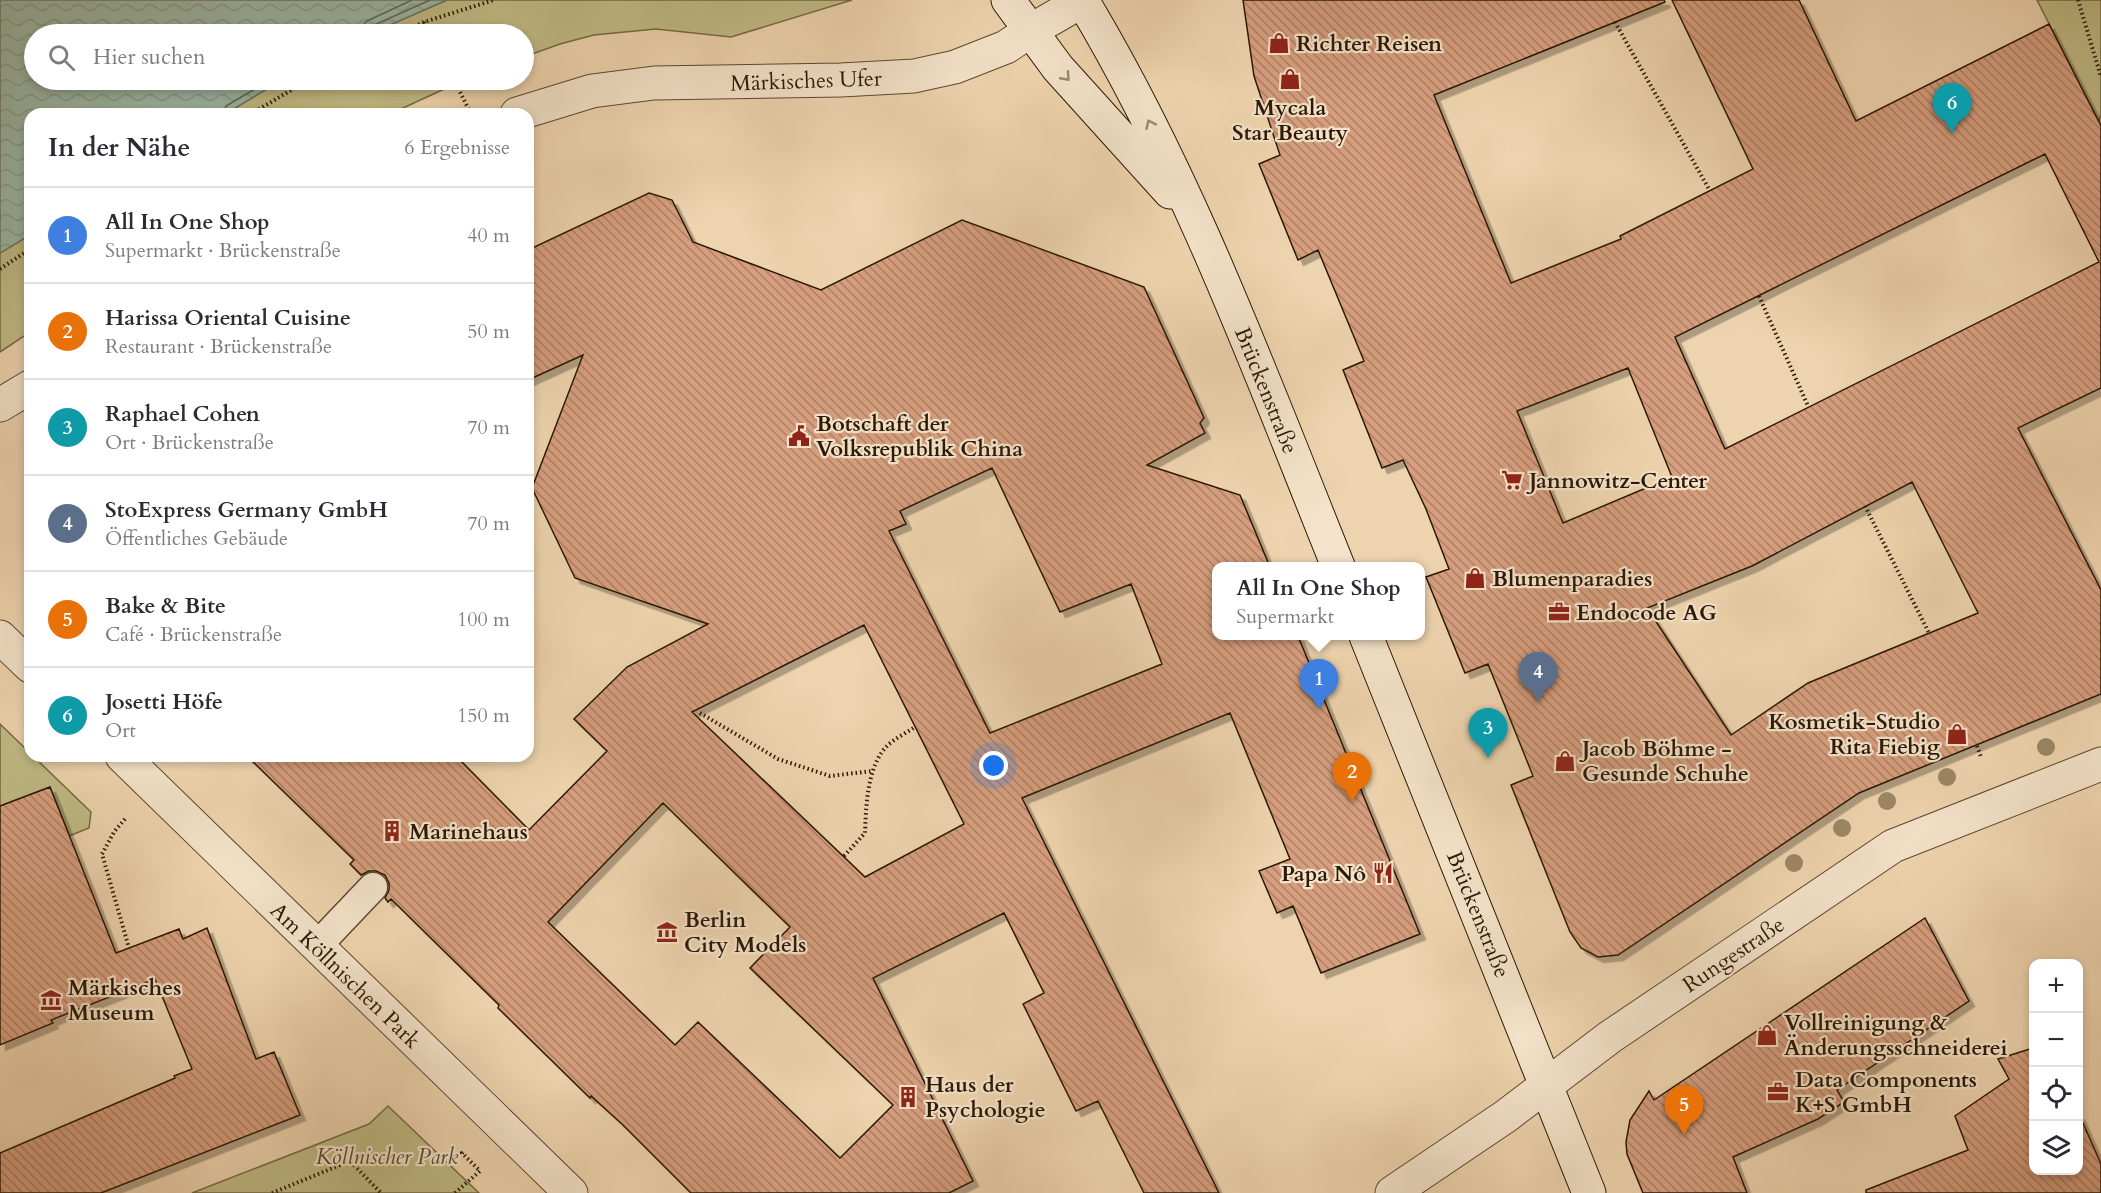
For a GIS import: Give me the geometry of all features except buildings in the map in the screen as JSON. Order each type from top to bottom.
[{"type":"street","name":"Brückenstraße","points":[[1008,0],[1058,68],[1192,215]]},
{"type":"street","name":"Brückenstraße","points":[[1082,0],[1136,95],[1192,215],[1233,306],[1336,562]]},
{"type":"street","name":"Märkisches Ufer","points":[[534,109],[592,91],[654,83],[841,80],[914,76],[955,67],[1006,47],[1082,0]]},
{"type":"street","points":[[0,405],[24,391]]},
{"type":"street","points":[[0,637],[24,660]]},
{"type":"street","name":"Brückenstraße","points":[[1368,640],[1589,1193]]},
{"type":"street","name":"Am Köllnischen Park","points":[[128,762],[571,1193]]},
{"type":"street","name":"Rungestraße","points":[[1392,1193],[1506,1116],[1610,1037],[1893,846],[2101,764]]},
{"type":"lane","points":[[317,946],[373,887]]},
{"type":"path","points":[[420,24],[494,0]]},
{"type":"path","points":[[2078,0],[2101,77]]},
{"type":"path","points":[[1615,22],[1710,191]]},
{"type":"path","points":[[260,108],[291,90]]},
{"type":"path","points":[[459,90],[468,108]]},
{"type":"path","points":[[0,268],[24,253]]},
{"type":"path","points":[[1759,296],[1808,406]]},
{"type":"path","points":[[1865,506],[1929,633]]},
{"type":"path","points":[[700,713],[778,759],[830,776],[872,771]]},
{"type":"path","points":[[844,856],[865,833],[866,800],[872,771],[886,747],[915,727]]},
{"type":"path","points":[[1977,746],[1981,757]]},
{"type":"path","points":[[129,948],[102,854],[114,832],[154,787]]},
{"type":"path","points":[[272,1193],[350,1161],[381,1193]]},
{"type":"green space","points":[[447,0],[852,0],[731,37],[656,29],[594,35],[534,53],[534,24],[392,24]]},
{"type":"green space","points":[[2037,0],[2101,0],[2101,113],[2099,122]]},
{"type":"green space","points":[[265,90],[442,90],[403,108],[235,108]]},
{"type":"green space","points":[[24,239],[24,336],[0,352],[0,253]]},
{"type":"green space","points":[[0,724],[24,747],[24,762],[39,762],[91,812],[89,828],[69,836],[50,787],[0,806]]},
{"type":"green space","name":"Köllnischer Park","points":[[388,1106],[479,1193],[192,1193],[369,1124]]},
{"type":"water","points":[[0,0],[447,0],[392,24],[24,24],[24,90],[265,90],[235,108],[24,108],[24,239],[0,253]]},
{"type":"place","name":"Richter Reisen","points":[[1279,43]]},
{"type":"place","name":"Mycala Star Beauty","points":[[1290,79]]},
{"type":"place","name":"Josetti Höfe","points":[[1952,133]]},
{"type":"place","name":"Botschaft der Volksrepublik China","points":[[799,436]]},
{"type":"place","name":"Jannowitz-Center","points":[[1512,480]]},
{"type":"place","name":"Blumenparadies","points":[[1475,578]]},
{"type":"place","name":"Endocode AG","points":[[1559,612]]},
{"type":"place","name":"StoExpress Germany GmbH","points":[[1538,702]]},
{"type":"place","name":"All In One Shop","points":[[1319,709]]},
{"type":"place","name":"Kosmetik-Studio Rita Fiebig","points":[[1957,734]]},
{"type":"place","name":"Raphael Cohen","points":[[1488,758]]},
{"type":"place","name":"Jacob Böhme - Gesunde Schuhe","points":[[1565,761]]},
{"type":"place","name":"Harissa Oriental Cuisine","points":[[1352,802]]},
{"type":"place","name":"Marinehaus","points":[[392,831]]},
{"type":"place","name":"Papa Nô","points":[[1383,873]]},
{"type":"place","name":"Berlin City Models","points":[[667,932]]},
{"type":"place","name":"Märkisches Museum","points":[[51,1000]]},
{"type":"place","name":"Vollreinigung & Änderungsschneiderei","points":[[1767,1035]]},
{"type":"place","name":"Data Components K+S GmbH","points":[[1778,1092]]},
{"type":"place","name":"Haus der Psychologie","points":[[908,1097]]},
{"type":"place","name":"Bake & Bite","points":[[1684,1135]]}]
